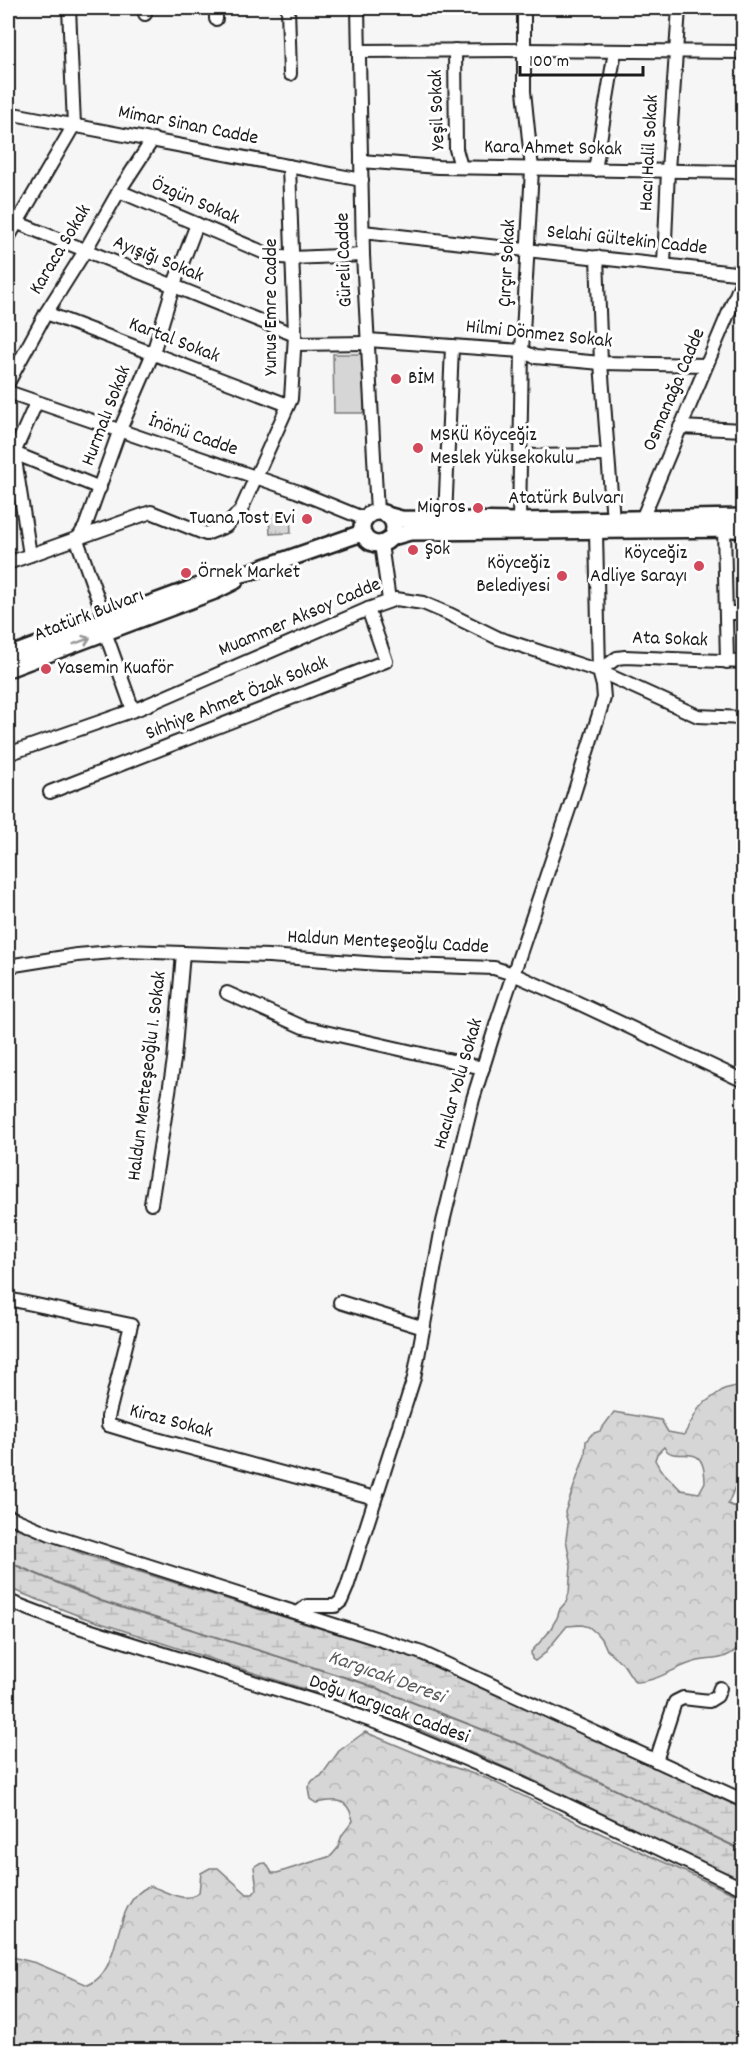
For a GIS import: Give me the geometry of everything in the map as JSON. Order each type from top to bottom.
[{"type":"main road","name":"Atatürk Bulvarı","points":[[8,669],[207,583],[250,572],[373,520],[519,521],[744,517]]},
{"type":"main road","points":[[373,520],[395,526],[387,541],[367,541],[373,520]]},
{"type":"main road","name":"Atatürk Bulvarı","points":[[387,541],[410,532],[744,529]]},
{"type":"main road","name":"Atatürk Bulvarı","points":[[8,656],[105,626]]},
{"type":"street","points":[[8,238],[12,221],[74,125],[69,8]]},
{"type":"street","points":[[288,8],[290,74]]},
{"type":"street","name":"Güreli Cadde","points":[[358,8],[363,255],[373,520]]},
{"type":"street","name":"Çırçır Sokak","points":[[519,521],[522,351],[532,169],[524,91],[524,8]]},
{"type":"street","name":"Hacı Halil Sokak","points":[[664,264],[679,8]]},
{"type":"street","name":"Yeşil Sokak","points":[[455,50],[456,149],[461,167]]},
{"type":"street","points":[[359,51],[744,52]]},
{"type":"street","points":[[595,170],[615,51]]},
{"type":"street","name":"Mimar Sinan Cadde","points":[[8,113],[362,180]]},
{"type":"street","name":"Karaca Sokak","points":[[8,383],[46,313],[153,139]]},
{"type":"street","name":"Kara Ahmet Sokak","points":[[361,161],[461,167],[744,172]]},
{"type":"street","name":"Yunus Emre Cadde","points":[[77,540],[151,512],[206,534],[226,526],[241,510],[291,399],[295,340],[289,166]]},
{"type":"street","name":"Özgün Sokak","points":[[119,191],[272,256],[292,258],[363,255]]},
{"type":"street","name":"Ayışığı Sokak","points":[[12,221],[295,340],[368,342]]},
{"type":"street","name":"Hurmalı Sokak","points":[[77,540],[85,526],[119,432],[153,353],[173,287],[197,224]]},
{"type":"street","name":"Selahi Gültekin Cadde","points":[[363,232],[664,264],[744,275]]},
{"type":"street","points":[[597,257],[601,363],[613,520]]},
{"type":"street","name":"Osmanağa Cadde","points":[[642,519],[744,275]]},
{"type":"street","name":"Kartal Sokak","points":[[46,313],[288,405]]},
{"type":"street","name":"Hilmi Dönmez Sokak","points":[[368,342],[522,351],[535,357],[601,363],[706,365]]},
{"type":"street","points":[[445,520],[452,346]]},
{"type":"street","name":"İnönü Cadde","points":[[8,392],[296,491],[373,520]]},
{"type":"street","points":[[30,555],[11,452],[36,403]]},
{"type":"street","points":[[680,427],[744,430]]},
{"type":"street","points":[[11,452],[100,488]]},
{"type":"street","points":[[520,456],[608,455]]},
{"type":"street","points":[[724,529],[727,662]]},
{"type":"street","name":"Hacılar Yolu Sokak","points":[[298,1612],[307,1606],[330,1608],[341,1601],[347,1587],[409,1400],[443,1222],[466,1126],[513,974],[604,699],[599,671],[596,531]]},
{"type":"street","points":[[8,563],[77,540],[133,710]]},
{"type":"street","points":[[387,541],[389,600]]},
{"type":"street","name":"Muammer Aksoy Cadde","points":[[8,754],[133,710],[389,600],[403,599],[423,603],[498,638],[599,671],[698,716],[744,718]]},
{"type":"street","name":"Sıhhiye Ahmet Özak Sokak","points":[[51,792],[386,662],[368,609]]},
{"type":"street","points":[[726,614],[744,613]]},
{"type":"street","name":"Ata Sokak","points":[[599,671],[617,658],[625,657],[744,662]]},
{"type":"street","name":"Haldun Menteşeoğlu Cadde","points":[[8,966],[125,951],[485,967],[513,974],[744,1081]]},
{"type":"street","name":"Haldun Menteşeoğlu 1. Sokak","points":[[151,1204],[174,1060],[183,953]]},
{"type":"street","points":[[227,993],[303,1027],[483,1068]]},
{"type":"street","name":"Kiraz Sokak","points":[[8,1299],[131,1325],[108,1425],[375,1498]]},
{"type":"street","points":[[340,1302],[424,1328]]},
{"type":"street","points":[[8,1516],[50,1534],[422,1653],[744,1801]]},
{"type":"street","name":"Doğu Kargıcak Caddesi","points":[[8,1601],[77,1627],[333,1707],[397,1730],[513,1779],[744,1889]]},
{"type":"street","points":[[656,1761],[675,1702],[683,1698],[709,1701],[717,1696],[720,1688]]},
{"type":"green space","points":[[333,354],[364,354],[364,413],[334,413]]},
{"type":"green space","points":[[269,514],[290,514],[291,533],[270,534]]},
{"type":"green space","points":[[739,1388],[744,1392],[743,1482],[737,1482],[728,1504],[743,1510],[744,1640],[742,1643],[729,1655],[690,1663],[659,1677],[635,1682],[623,1664],[607,1650],[596,1633],[582,1625],[567,1626],[544,1654],[535,1661],[532,1659],[531,1652],[548,1633],[569,1593],[571,1566],[566,1539],[568,1524],[565,1512],[585,1455],[586,1441],[592,1434],[600,1431],[614,1412],[661,1420],[668,1432],[684,1435],[700,1406],[724,1389]],"holes":[[[664,1447],[669,1452],[688,1454],[700,1460],[705,1482],[699,1493],[681,1490],[660,1469],[655,1460],[657,1454]]]},
{"type":"green space","points":[[8,1524],[83,1554],[415,1658],[492,1690],[743,1809],[743,1882],[518,1773],[415,1728],[335,1699],[82,1617],[8,1588]]},
{"type":"green space","points":[[365,1732],[430,1759],[488,1779],[743,1898],[743,2050],[8,2050],[8,1956],[36,1963],[88,1985],[100,1977],[108,1965],[128,1906],[137,1894],[150,1886],[181,1897],[193,1896],[199,1893],[201,1873],[210,1868],[218,1868],[247,1894],[253,1894],[257,1889],[254,1867],[258,1864],[266,1863],[272,1873],[277,1873],[331,1856],[337,1849],[342,1835],[353,1821],[351,1813],[340,1802],[316,1803],[310,1799],[308,1787],[313,1780],[321,1776],[339,1751]]},
{"type":"waterway","name":"Kargıcak Deresi","points":[[8,1562],[101,1601],[363,1683],[522,1745],[744,1851]]},
{"type":"place","name":"BİM","points":[[396,379]]},
{"type":"place","name":"MSKÜ Köyceğiz Meslek Yüksekokulu","points":[[418,448]]},
{"type":"place","name":"Migros","points":[[478,508]]},
{"type":"place","name":"Tuana Tost Evi","points":[[307,519]]},
{"type":"place","name":"Şok","points":[[413,550]]},
{"type":"place","name":"Köyceğiz Adliye Sarayı","points":[[699,566]]},
{"type":"place","name":"Örnek Market","points":[[186,573]]},
{"type":"place","name":"Köyceğiz Belediyesi","points":[[562,576]]},
{"type":"place","name":"Yasemin Kuaför","points":[[46,669]]}]
